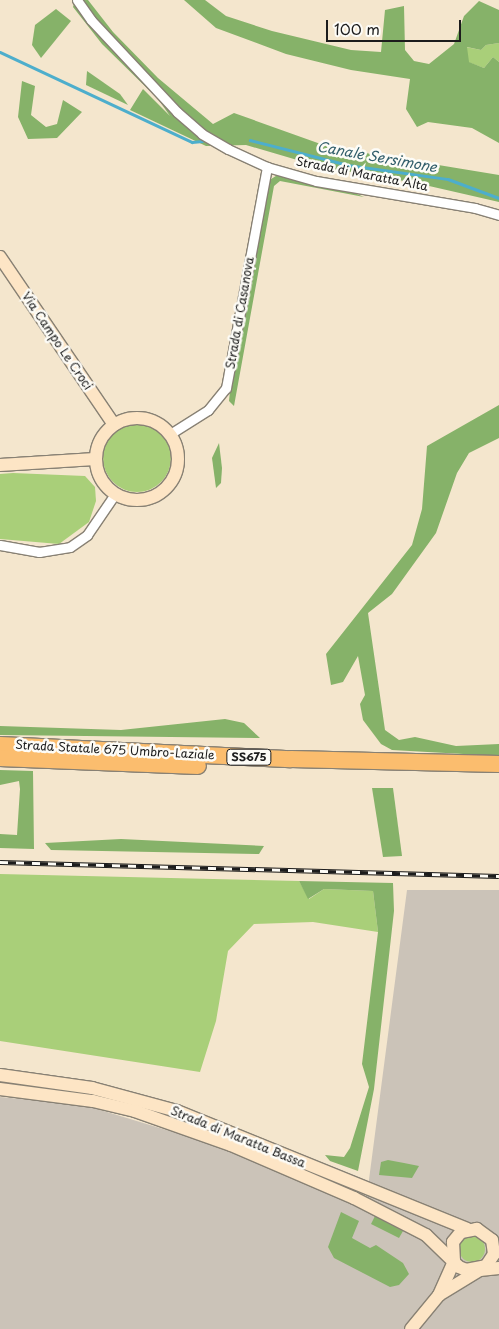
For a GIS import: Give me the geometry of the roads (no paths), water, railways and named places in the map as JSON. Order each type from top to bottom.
[{"type":"highway","name":"Strada Statale 675 Umbro-Laziale","points":[[0,745],[291,759],[499,764]]},
{"type":"highway","name":"Strada Statale 675 Umbro-Laziale","points":[[0,758],[499,775]]},
{"type":"main road","name":"Via Campo Le Croci","points":[[0,257],[114,424]]},
{"type":"main road","points":[[128,418],[144,418],[159,423],[170,434],[179,461],[168,487],[143,500],[115,494],[100,479],[95,459],[100,440],[114,424],[128,418]]},
{"type":"main road","points":[[0,465],[95,459]]},
{"type":"main road","name":"Strada di Maratta Bassa","points":[[0,1075],[92,1088],[177,1111],[466,1229]]},
{"type":"main road","name":"Strada di Maratta Bassa","points":[[0,1089],[102,1103],[231,1145],[386,1215],[426,1236],[454,1261]]},
{"type":"main road","points":[[411,1329],[439,1295],[454,1261],[453,1242],[466,1229],[477,1229],[493,1234],[494,1254],[480,1270],[439,1295]]},
{"type":"main road","points":[[454,1261],[466,1270],[499,1268]]},
{"type":"street","name":"Strada di Maratta Alta","points":[[77,0],[91,20],[177,112],[202,134],[267,167],[316,180],[475,208],[499,215]]},
{"type":"street","name":"Strada di Casanova","points":[[170,434],[208,410],[226,388],[267,167]]},
{"type":"street","points":[[0,545],[39,552],[63,550],[87,535],[115,494]]},
{"type":"waterway","name":"Canale Sersimone","points":[[0,52],[192,142],[202,141]]},
{"type":"waterway","name":"Canale Sersimone","points":[[250,140],[348,165],[448,179],[499,198]]},
{"type":"railway","points":[[0,862],[499,876]]}]
